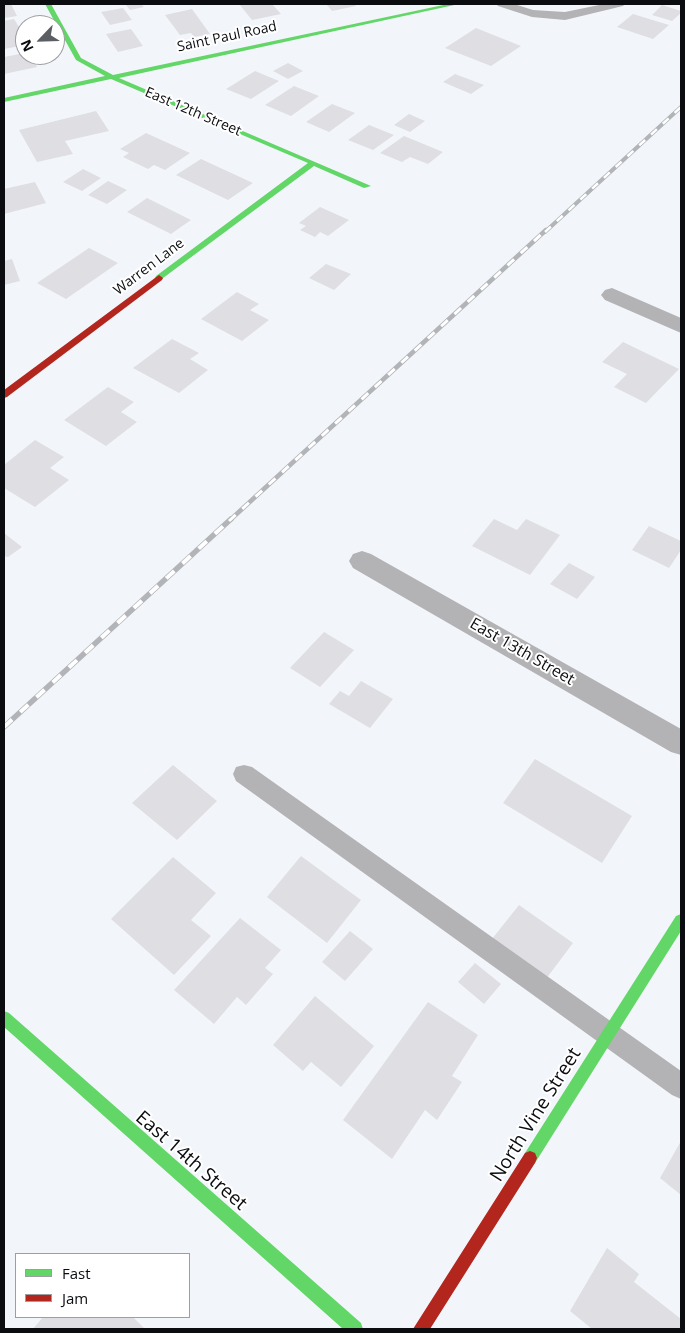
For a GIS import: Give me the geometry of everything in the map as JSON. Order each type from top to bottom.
[{"type":"street","name":"East 12th Street","points":[[48,4],[78,59],[112,77],[367,186]]},
{"type":"street","name":"Saint Paul Road","points":[[4,100],[456,4]]},
{"type":"street","name":"Warren Lane","points":[[4,395],[313,163]]},
{"type":"street","points":[[612,295],[681,326]]},
{"type":"street","name":"East 13th Street","points":[[362,561],[681,744]]},
{"type":"street","name":"North Vine Street","points":[[421,1329],[681,920]]},
{"type":"street","name":"East 14th Street","points":[[4,1018],[356,1329]]},
{"type":"lane","points":[[502,4],[532,13],[565,16],[620,4]]},
{"type":"lane","points":[[244,774],[681,1086]]},
{"type":"building","points":[[4,4],[11,4],[16,15],[4,18]]},
{"type":"building","points":[[141,4],[144,7],[130,10],[126,5]]},
{"type":"building","points":[[239,4],[272,4],[281,14],[252,20]]},
{"type":"building","points":[[326,4],[354,4],[356,6],[332,11]]},
{"type":"building","points":[[662,5],[681,11],[681,13],[672,21],[652,15]]},
{"type":"building","points":[[123,8],[132,20],[110,25],[101,12]]},
{"type":"building","points":[[192,9],[210,34],[194,37],[191,33],[180,35],[165,15]]},
{"type":"building","points":[[633,14],[669,25],[653,39],[617,27]]},
{"type":"building","points":[[14,19],[15,21],[15,47],[4,49],[4,21]]},
{"type":"building","points":[[476,28],[521,46],[491,66],[445,48]]},
{"type":"building","points":[[131,29],[143,46],[118,52],[106,34]]},
{"type":"building","points":[[15,55],[15,65],[36,65],[37,67],[4,74],[4,57]]},
{"type":"building","points":[[288,63],[303,71],[288,79],[273,71]]},
{"type":"building","points":[[255,71],[279,81],[251,99],[226,89]]},
{"type":"building","points":[[455,74],[484,85],[471,94],[443,82]]},
{"type":"building","points":[[294,86],[319,96],[291,116],[265,105]]},
{"type":"building","points":[[332,104],[355,113],[329,132],[306,122]]},
{"type":"building","points":[[96,111],[109,131],[65,141],[73,154],[37,162],[19,130]]},
{"type":"building","points":[[409,114],[425,121],[410,132],[394,125]]},
{"type":"building","points":[[369,125],[394,135],[373,150],[348,140]]},
{"type":"building","points":[[146,133],[190,153],[165,170],[154,165],[148,169],[123,157],[129,153],[120,149]]},
{"type":"building","points":[[404,136],[443,152],[428,164],[410,157],[402,162],[380,153]]},
{"type":"building","points":[[201,159],[253,183],[228,200],[176,175]]},
{"type":"building","points":[[83,169],[101,178],[82,191],[63,182]]},
{"type":"building","points":[[108,181],[127,190],[107,204],[88,195]]},
{"type":"building","points":[[35,182],[46,203],[4,214],[4,189]]},
{"type":"building","points":[[147,198],[191,220],[171,234],[127,212]]},
{"type":"building","points":[[320,207],[349,220],[328,236],[320,232],[315,237],[300,230],[306,226],[299,223]]},
{"type":"building","points":[[89,248],[118,263],[66,299],[37,283]]},
{"type":"building","points":[[12,259],[20,281],[4,285],[4,261]]},
{"type":"building","points":[[326,264],[351,274],[334,290],[309,278]]},
{"type":"building","points":[[237,292],[259,304],[250,310],[269,320],[242,341],[201,319]]},
{"type":"building","points":[[172,339],[199,353],[190,359],[208,370],[179,393],[133,368]]},
{"type":"building","points":[[623,342],[679,369],[646,403],[614,387],[627,374],[602,362]]},
{"type":"building","points":[[108,387],[134,402],[121,412],[137,422],[106,446],[64,420]]},
{"type":"building","points":[[35,440],[64,457],[50,468],[69,480],[35,507],[4,488],[4,465]]},
{"type":"building","points":[[494,519],[517,530],[526,519],[560,535],[530,575],[472,546]]},
{"type":"building","points":[[649,526],[681,541],[681,550],[669,568],[632,550]]},
{"type":"building","points":[[4,533],[22,547],[8,557],[4,556]]},
{"type":"building","points":[[569,563],[595,577],[577,599],[550,584]]},
{"type":"building","points":[[324,632],[354,650],[320,687],[290,668]]},
{"type":"building","points":[[361,681],[393,699],[370,728],[329,704],[340,691],[349,696]]},
{"type":"building","points":[[535,759],[632,816],[602,863],[503,803]]},
{"type":"building","points":[[173,765],[217,801],[177,840],[132,803]]},
{"type":"building","points":[[301,856],[361,900],[327,943],[267,897]]},
{"type":"building","points":[[173,857],[216,893],[191,920],[211,936],[174,975],[111,919]]},
{"type":"building","points":[[519,905],[573,943],[546,979],[492,939]]},
{"type":"building","points":[[240,918],[281,950],[265,968],[273,974],[246,1005],[237,997],[214,1024],[174,990]]},
{"type":"building","points":[[350,931],[373,949],[345,981],[322,962]]},
{"type":"building","points":[[475,963],[501,984],[484,1004],[458,982]]},
{"type":"building","points":[[315,996],[374,1046],[341,1087],[311,1062],[303,1071],[273,1045]]},
{"type":"building","points":[[428,1002],[478,1035],[452,1076],[462,1082],[437,1120],[425,1110],[392,1159],[343,1120]]},
{"type":"building","points":[[681,1141],[681,1195],[660,1178]]},
{"type":"building","points":[[607,1248],[639,1274],[634,1282],[681,1319],[681,1329],[592,1329],[570,1311]]},
{"type":"building","points":[[42,1318],[134,1318],[145,1329],[33,1329]]},
{"type":"railway","points":[[545,232],[681,107]]},
{"type":"railway","points":[[229,521],[546,230]]},
{"type":"railway","points":[[4,727],[231,519]]},
{"type":"traffic: fast","points":[[48,4],[78,59],[112,77],[367,186]]},
{"type":"traffic: fast","points":[[4,100],[456,4]]},
{"type":"traffic: fast","points":[[159,278],[313,163]]},
{"type":"traffic: fast","points":[[530,1158],[681,920]]},
{"type":"traffic: fast","points":[[4,1018],[355,1329]]},
{"type":"traffic: jam","points":[[4,395],[159,278]]},
{"type":"traffic: jam","points":[[421,1329],[530,1158]]}]
